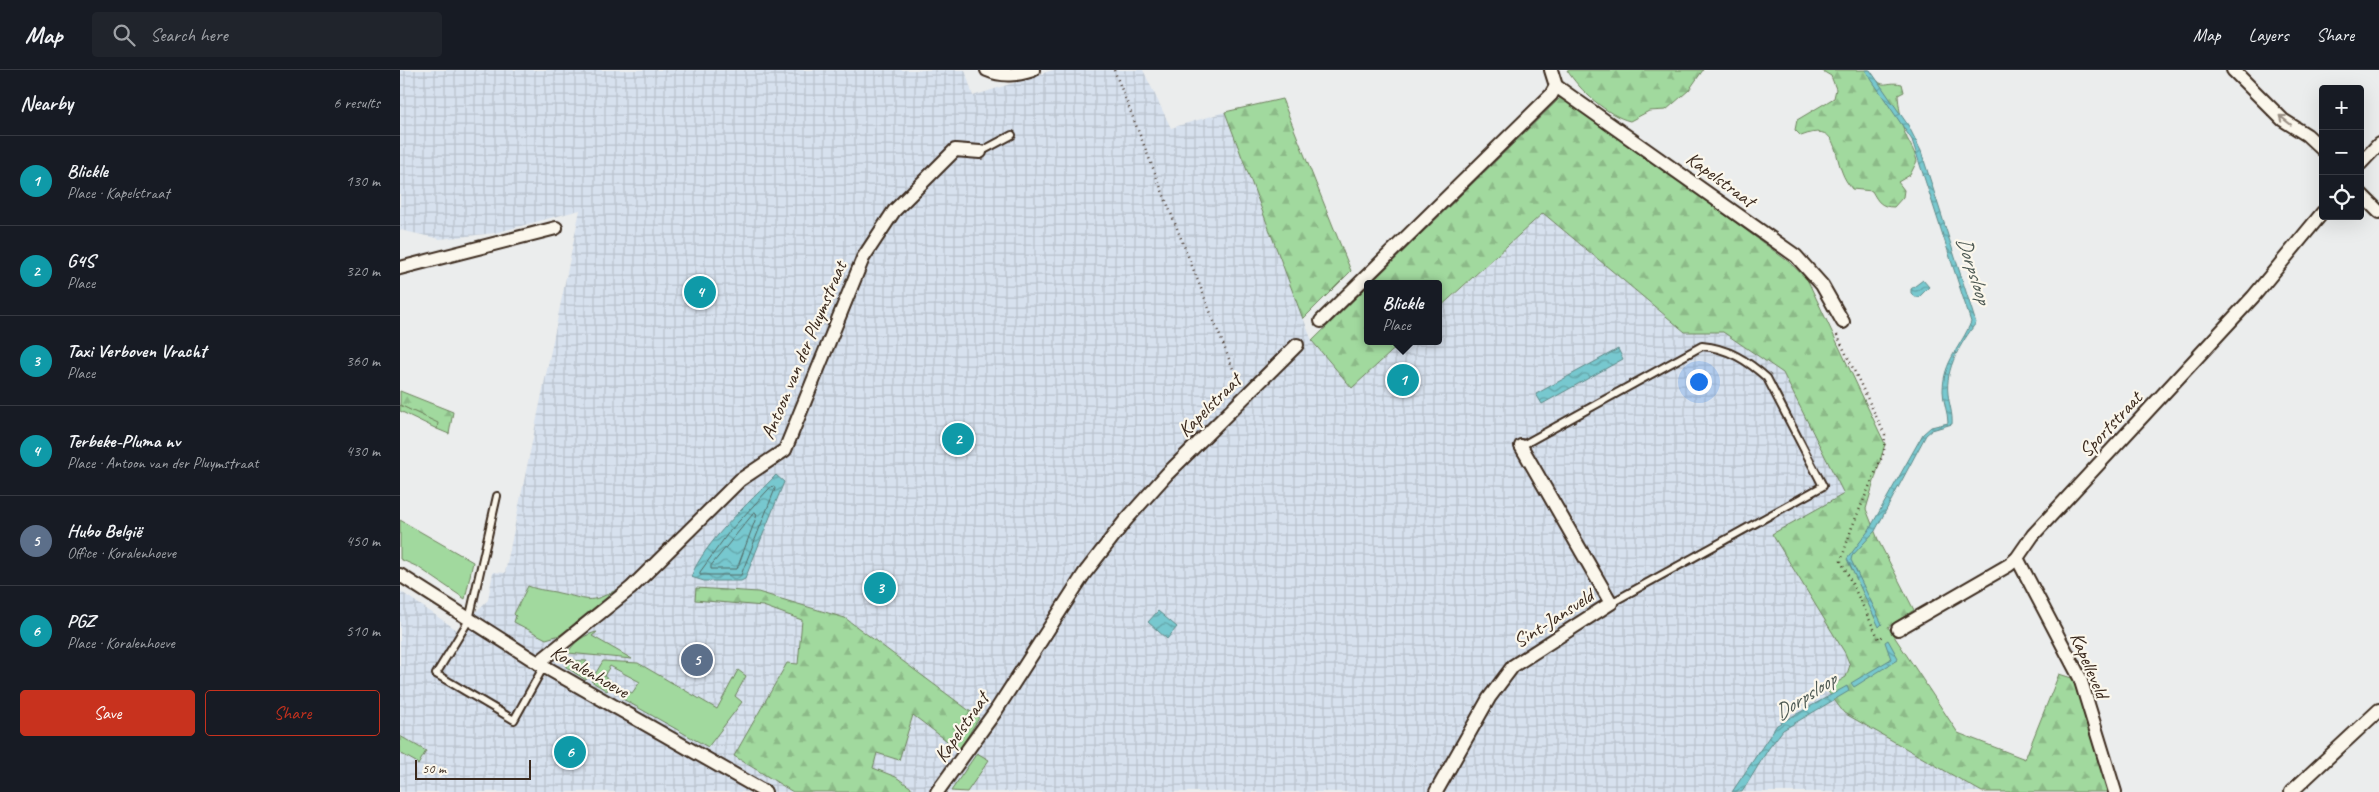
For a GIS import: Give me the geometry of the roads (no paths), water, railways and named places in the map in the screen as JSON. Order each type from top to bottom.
[{"type":"street","points":[[992,72],[1017,75],[1033,70]]},
{"type":"street","points":[[1321,321],[1544,102],[1556,86],[1550,70]]},
{"type":"street","points":[[2234,70],[2283,120],[2306,135],[2319,146]]},
{"type":"street","name":"Kapelstraat","points":[[1556,86],[1796,256],[1822,285],[1838,325]]},
{"type":"street","points":[[2364,160],[2379,144]]},
{"type":"street","name":"Antoon van der Pluymstraat","points":[[541,665],[631,588],[740,480],[785,450],[863,258],[894,211],[955,150],[980,152]]},
{"type":"street","points":[[2364,197],[2379,212]]},
{"type":"street","name":"Sportstraat","points":[[1898,628],[2017,558],[2033,535],[2253,297],[2319,217]]},
{"type":"street","points":[[400,268],[556,228]]},
{"type":"street","name":"Kapelstraat","points":[[937,792],[995,712],[1084,574],[1126,521],[1168,474],[1297,345]]},
{"type":"street","name":"Sint-Jansveld","points":[[1436,792],[1488,698],[1513,666],[1611,603],[1521,446]]},
{"type":"street","name":"Kapelleveld","points":[[2017,558],[2080,678],[2115,792]]},
{"type":"street","name":"Koralenhoeve","points":[[400,575],[541,665],[765,792]]},
{"type":"street","points":[[2291,792],[2379,710]]},
{"type":"lane","points":[[980,152],[1012,135]]},
{"type":"lane","points":[[1521,446],[1702,346],[1719,347],[1752,364],[1767,378],[1823,486],[1611,603]]},
{"type":"lane","points":[[497,496],[469,620],[436,674],[514,720],[541,665]]},
{"type":"water","points":[[1865,70],[1870,70],[1908,125],[1921,151],[1976,323],[1955,356],[1949,375],[1948,394],[1952,424],[1932,430],[1926,435],[1875,531],[1852,556],[1851,560],[1882,624],[1879,627],[1847,559],[1869,530],[1923,434],[1931,427],[1948,423],[1943,395],[1946,371],[1971,322],[1912,140]]},
{"type":"water","points":[[1923,280],[1929,287],[1919,297],[1915,297],[1911,293],[1911,289]]},
{"type":"water","points":[[1618,349],[1623,359],[1542,404],[1536,394]]},
{"type":"water","points":[[776,475],[784,482],[745,579],[741,581],[704,581],[691,577],[697,564],[717,536]]},
{"type":"water","points":[[1158,611],[1177,627],[1167,639],[1148,622]]},
{"type":"water","points":[[1888,640],[1898,658],[1897,660],[1854,687],[1851,683],[1891,659],[1885,642]]},
{"type":"water","points":[[1847,686],[1849,691],[1783,730],[1769,748],[1742,792],[1732,792],[1777,725]]},
{"type":"place","name":"Terbeke-Pluma nv","points":[[700,292]]},
{"type":"place","name":"Blickle","points":[[1403,380]]},
{"type":"place","name":"G4S","points":[[958,439]]},
{"type":"place","name":"Taxi Verboven Vracht","points":[[880,588]]},
{"type":"place","name":"Hubo België","points":[[697,660]]},
{"type":"place","name":"PGZ","points":[[570,752]]},
{"type":"water label","name":"Dorpsloop","points":[[1974,270]]},
{"type":"water label","name":"Dorpsloop","points":[[1805,696]]}]
